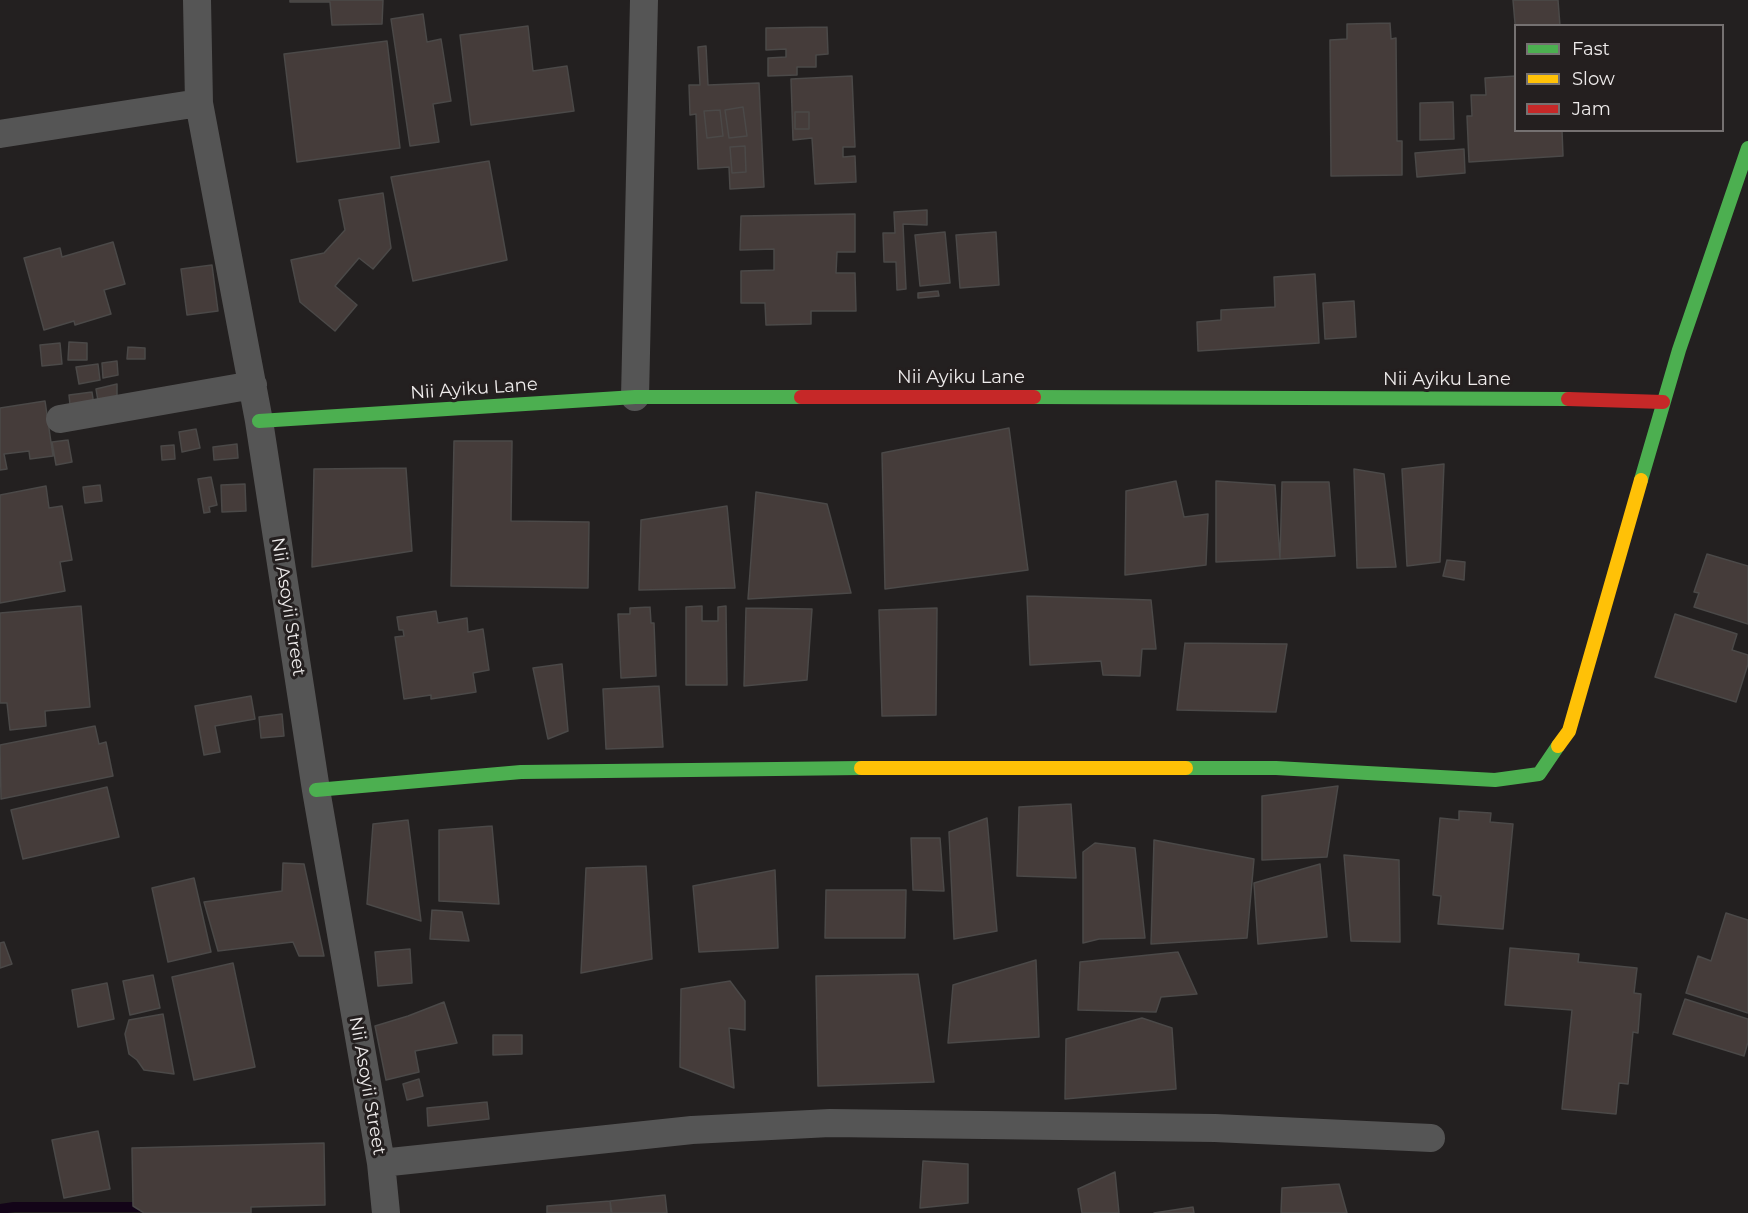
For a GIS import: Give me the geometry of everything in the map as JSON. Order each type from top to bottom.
[{"type":"street","name":"Nii Asoyii Street","points":[[197,0],[199,103],[253,385],[316,790],[381,1163],[386,1213]]},
{"type":"street","points":[[635,398],[644,0]]},
{"type":"street","points":[[0,134],[199,103]]},
{"type":"street","points":[[316,790],[521,771],[796,768],[1276,768],[1495,780],[1539,774],[1569,731],[1679,350],[1748,148]]},
{"type":"street","points":[[60,419],[253,385]]},
{"type":"street","name":"Nii Ayiku Lane","points":[[259,421],[635,398],[1380,397],[1664,402]]},
{"type":"street","points":[[381,1163],[692,1130],[831,1123],[1215,1128],[1431,1138]]},
{"type":"building","points":[[290,0],[383,0],[382,24],[332,25],[330,2],[290,2]]},
{"type":"building","points":[[1513,0],[1558,0],[1560,24],[1515,24]]},
{"type":"building","points":[[423,14],[427,42],[441,39],[451,101],[433,104],[439,142],[410,146],[391,19]]},
{"type":"building","points":[[1390,23],[1391,39],[1396,38],[1397,141],[1402,141],[1402,175],[1331,176],[1330,40],[1347,39],[1347,24]]},
{"type":"building","points":[[528,26],[533,71],[567,66],[574,111],[471,125],[460,35]]},
{"type":"building","points":[[827,27],[828,54],[816,55],[816,67],[797,67],[797,75],[768,76],[768,58],[786,57],[786,49],[766,50],[766,28]]},
{"type":"building","points":[[387,41],[400,148],[297,162],[284,54]]},
{"type":"building","points":[[706,46],[708,85],[759,83],[764,187],[730,189],[729,167],[698,169],[696,114],[690,115],[689,85],[700,85],[698,47]],"holes":[[[743,107],[747,136],[729,138],[725,110]],[[720,110],[723,136],[707,138],[704,111]],[[745,146],[746,172],[732,173],[730,147]]]},
{"type":"building","points":[[852,76],[855,147],[843,147],[843,157],[855,156],[856,182],[815,184],[812,138],[793,140],[791,79]],"holes":[[[795,112],[809,112],[809,129],[795,129]]]},
{"type":"building","points":[[1514,76],[1514,132],[1562,132],[1563,156],[1469,162],[1467,116],[1472,116],[1471,95],[1486,95],[1485,78]]},
{"type":"building","points":[[1453,102],[1454,139],[1420,140],[1420,103]]},
{"type":"building","points":[[743,107],[747,136],[729,138],[725,110]]},
{"type":"building","points":[[720,110],[723,136],[707,138],[704,111]]},
{"type":"building","points":[[795,112],[809,112],[809,129],[795,129]]},
{"type":"building","points":[[745,146],[746,172],[732,173],[730,147]]},
{"type":"building","points":[[1464,149],[1465,173],[1417,177],[1415,153]]},
{"type":"building","points":[[489,161],[507,260],[413,281],[391,177]]},
{"type":"building","points":[[383,193],[391,248],[373,269],[359,258],[335,286],[357,305],[335,331],[300,302],[291,260],[324,253],[345,230],[339,200]]},
{"type":"building","points":[[927,210],[927,225],[903,224],[906,289],[897,290],[896,262],[884,262],[883,233],[895,233],[894,212]]},
{"type":"building","points":[[855,214],[855,252],[837,252],[836,273],[855,273],[856,311],[811,311],[811,324],[766,325],[765,303],[741,303],[741,271],[774,270],[774,249],[740,250],[741,216]]},
{"type":"building","points":[[945,232],[950,283],[920,286],[915,235]]},
{"type":"building","points":[[996,232],[999,285],[960,288],[956,235]]},
{"type":"building","points":[[113,242],[125,284],[104,290],[111,314],[75,325],[74,321],[44,330],[24,258],[60,248],[62,257]]},
{"type":"building","points":[[212,265],[218,311],[187,315],[181,269]]},
{"type":"building","points":[[1315,274],[1319,343],[1198,351],[1197,322],[1221,320],[1221,310],[1275,307],[1274,277]]},
{"type":"building","points":[[938,291],[939,296],[918,298],[918,293]]},
{"type":"building","points":[[1354,301],[1356,337],[1325,339],[1323,303]]},
{"type":"building","points":[[69,342],[87,343],[87,360],[68,360]]},
{"type":"building","points":[[60,343],[62,364],[42,366],[40,345]]},
{"type":"building","points":[[128,347],[145,348],[145,359],[127,359]]},
{"type":"building","points":[[117,361],[118,375],[103,378],[102,363]]},
{"type":"building","points":[[98,364],[100,380],[79,384],[76,367]]},
{"type":"building","points":[[117,384],[117,397],[98,401],[96,389]]},
{"type":"building","points":[[92,392],[95,412],[71,414],[69,395]]},
{"type":"building","points":[[45,401],[53,456],[30,459],[29,451],[4,454],[7,469],[0,470],[0,408]]},
{"type":"building","points":[[1009,428],[1028,570],[885,589],[882,453]]},
{"type":"building","points":[[196,429],[200,448],[182,452],[179,432]]},
{"type":"building","points":[[68,440],[72,462],[56,465],[52,442]]},
{"type":"building","points":[[454,441],[512,441],[511,521],[589,522],[588,588],[451,586]]},
{"type":"building","points":[[237,444],[238,458],[214,460],[213,447]]},
{"type":"building","points":[[174,445],[175,459],[162,460],[161,446]]},
{"type":"building","points":[[1444,464],[1440,562],[1407,566],[1402,469]]},
{"type":"building","points":[[406,468],[412,551],[312,567],[314,469]]},
{"type":"building","points":[[1354,469],[1384,474],[1396,567],[1357,568]]},
{"type":"building","points":[[211,477],[217,505],[209,507],[210,512],[204,513],[198,479]]},
{"type":"building","points":[[1176,481],[1184,517],[1208,514],[1206,565],[1125,575],[1126,491]]},
{"type":"building","points":[[1216,481],[1275,485],[1280,559],[1216,562]]},
{"type":"building","points":[[1282,482],[1329,482],[1335,556],[1280,559]]},
{"type":"building","points":[[245,484],[246,511],[222,512],[221,485]]},
{"type":"building","points":[[100,485],[102,501],[85,503],[83,487]]},
{"type":"building","points":[[46,486],[49,508],[62,506],[72,560],[60,562],[65,591],[0,603],[0,495]]},
{"type":"building","points":[[756,492],[827,504],[851,593],[748,599]]},
{"type":"building","points":[[727,506],[735,588],[639,590],[641,520]]},
{"type":"building","points":[[1707,554],[1748,566],[1748,624],[1694,607],[1699,593],[1694,592]]},
{"type":"building","points":[[1447,560],[1465,562],[1464,580],[1443,576]]},
{"type":"building","points":[[1027,596],[1151,600],[1156,649],[1142,649],[1140,676],[1103,675],[1101,661],[1030,665]]},
{"type":"building","points":[[81,606],[90,707],[45,711],[46,726],[10,730],[7,703],[0,703],[0,613]]},
{"type":"building","points":[[702,606],[702,621],[718,621],[718,607],[726,606],[727,685],[686,685],[686,607]]},
{"type":"building","points":[[650,607],[651,623],[654,623],[656,676],[621,678],[618,614],[630,614],[630,608]]},
{"type":"building","points":[[746,608],[812,609],[807,680],[744,686]]},
{"type":"building","points":[[937,608],[936,715],[882,716],[879,610]]},
{"type":"building","points":[[436,611],[438,623],[467,618],[468,632],[483,629],[489,670],[473,673],[476,692],[431,699],[431,695],[404,699],[395,637],[404,636],[403,630],[399,630],[397,617]]},
{"type":"building","points":[[1675,614],[1737,634],[1732,650],[1748,655],[1748,664],[1736,702],[1655,677]]},
{"type":"building","points":[[1185,643],[1287,644],[1276,712],[1177,710]]},
{"type":"building","points":[[562,664],[568,731],[548,739],[533,668]]},
{"type":"building","points":[[659,686],[663,747],[606,749],[603,689]]},
{"type":"building","points":[[251,696],[255,719],[215,726],[220,752],[204,755],[195,706]]},
{"type":"building","points":[[282,714],[284,736],[261,738],[259,717]]},
{"type":"building","points":[[95,726],[99,744],[106,742],[113,776],[1,799],[0,745]]},
{"type":"building","points":[[1338,786],[1327,857],[1262,860],[1262,796]]},
{"type":"building","points":[[107,787],[119,837],[23,859],[11,810]]},
{"type":"building","points":[[1071,804],[1076,878],[1017,876],[1019,807]]},
{"type":"building","points":[[1459,811],[1491,813],[1490,822],[1513,824],[1503,929],[1438,924],[1441,896],[1433,895],[1440,818],[1459,820]]},
{"type":"building","points":[[987,818],[997,931],[954,939],[949,832]]},
{"type":"building","points":[[408,820],[421,921],[367,904],[373,824]]},
{"type":"building","points":[[492,826],[499,904],[439,901],[439,830]]},
{"type":"building","points":[[911,838],[940,838],[944,891],[913,890]]},
{"type":"building","points":[[1154,840],[1254,859],[1247,938],[1151,944]]},
{"type":"building","points":[[1095,843],[1135,848],[1145,938],[1099,939],[1083,943],[1083,852]]},
{"type":"building","points":[[1344,855],[1399,860],[1400,942],[1351,941]]},
{"type":"building","points":[[283,863],[304,864],[324,956],[299,956],[293,942],[218,951],[204,902],[282,891]]},
{"type":"building","points":[[1320,864],[1327,937],[1258,944],[1254,883]]},
{"type":"building","points":[[646,866],[652,959],[581,973],[586,868]]},
{"type":"building","points":[[775,870],[778,948],[699,952],[693,886]]},
{"type":"building","points":[[194,878],[211,952],[168,962],[152,888]]},
{"type":"building","points":[[826,890],[906,890],[905,938],[825,938]]},
{"type":"building","points":[[432,910],[462,912],[469,941],[430,939]]},
{"type":"building","points":[[1726,913],[1748,920],[1748,1013],[1686,993],[1698,956],[1711,961]]},
{"type":"building","points":[[4,942],[12,964],[0,968],[0,943]]},
{"type":"building","points":[[1510,948],[1579,954],[1578,962],[1637,968],[1634,993],[1641,994],[1638,1033],[1633,1032],[1628,1084],[1619,1083],[1616,1114],[1562,1109],[1572,1010],[1505,1005]]},
{"type":"building","points":[[410,949],[412,983],[378,986],[375,952]]},
{"type":"building","points":[[1178,952],[1197,994],[1161,997],[1156,1012],[1078,1010],[1080,962]]},
{"type":"building","points":[[1036,960],[1039,1037],[948,1043],[953,985]]},
{"type":"building","points":[[233,963],[255,1067],[194,1080],[172,977]]},
{"type":"building","points":[[918,974],[934,1082],[818,1086],[816,976]]},
{"type":"building","points":[[153,975],[160,1008],[130,1015],[123,981]]},
{"type":"building","points":[[730,981],[745,1001],[745,1030],[729,1028],[734,1088],[680,1067],[681,989]]},
{"type":"building","points":[[107,983],[114,1019],[78,1027],[72,990]]},
{"type":"building","points":[[1685,999],[1748,1019],[1748,1042],[1744,1056],[1673,1034]]},
{"type":"building","points":[[444,1002],[457,1043],[415,1051],[419,1072],[386,1080],[375,1026]]},
{"type":"building","points":[[163,1014],[174,1074],[144,1070],[129,1054],[125,1034],[129,1020]]},
{"type":"building","points":[[1142,1018],[1172,1028],[1176,1089],[1065,1099],[1066,1039]]},
{"type":"building","points":[[493,1035],[522,1035],[522,1054],[493,1055]]},
{"type":"building","points":[[419,1079],[423,1096],[407,1100],[403,1084]]},
{"type":"building","points":[[487,1102],[489,1119],[428,1126],[427,1108]]},
{"type":"building","points":[[98,1131],[110,1189],[64,1198],[52,1140]]},
{"type":"building","points":[[324,1143],[325,1205],[251,1207],[251,1213],[144,1213],[133,1206],[132,1148]]},
{"type":"building","points":[[923,1161],[968,1164],[968,1203],[920,1208]]},
{"type":"building","points":[[1115,1172],[1119,1213],[1082,1213],[1078,1189]]},
{"type":"building","points":[[1339,1184],[1347,1213],[1281,1213],[1282,1188]]},
{"type":"building","points":[[665,1195],[667,1213],[612,1213],[610,1201]]},
{"type":"building","points":[[610,1201],[611,1213],[547,1213],[547,1206]]},
{"type":"building","points":[[1193,1207],[1194,1213],[1154,1213]]},
{"type":"waterway","points":[[0,1209],[14,1207],[150,1207]]},
{"type":"traffic: fast","points":[[1641,480],[1679,350],[1748,148]]},
{"type":"traffic: fast","points":[[259,421],[635,397],[801,397]]},
{"type":"traffic: fast","points":[[1034,397],[1568,399]]},
{"type":"traffic: fast","points":[[1186,768],[1276,768],[1495,780],[1539,774],[1558,746]]},
{"type":"traffic: fast","points":[[316,790],[521,772],[861,768]]},
{"type":"traffic: slow","points":[[1558,746],[1569,731],[1641,480]]},
{"type":"traffic: slow","points":[[861,768],[1186,768]]},
{"type":"traffic: jam","points":[[801,397],[1034,397]]},
{"type":"traffic: jam","points":[[1568,399],[1663,402]]}]
